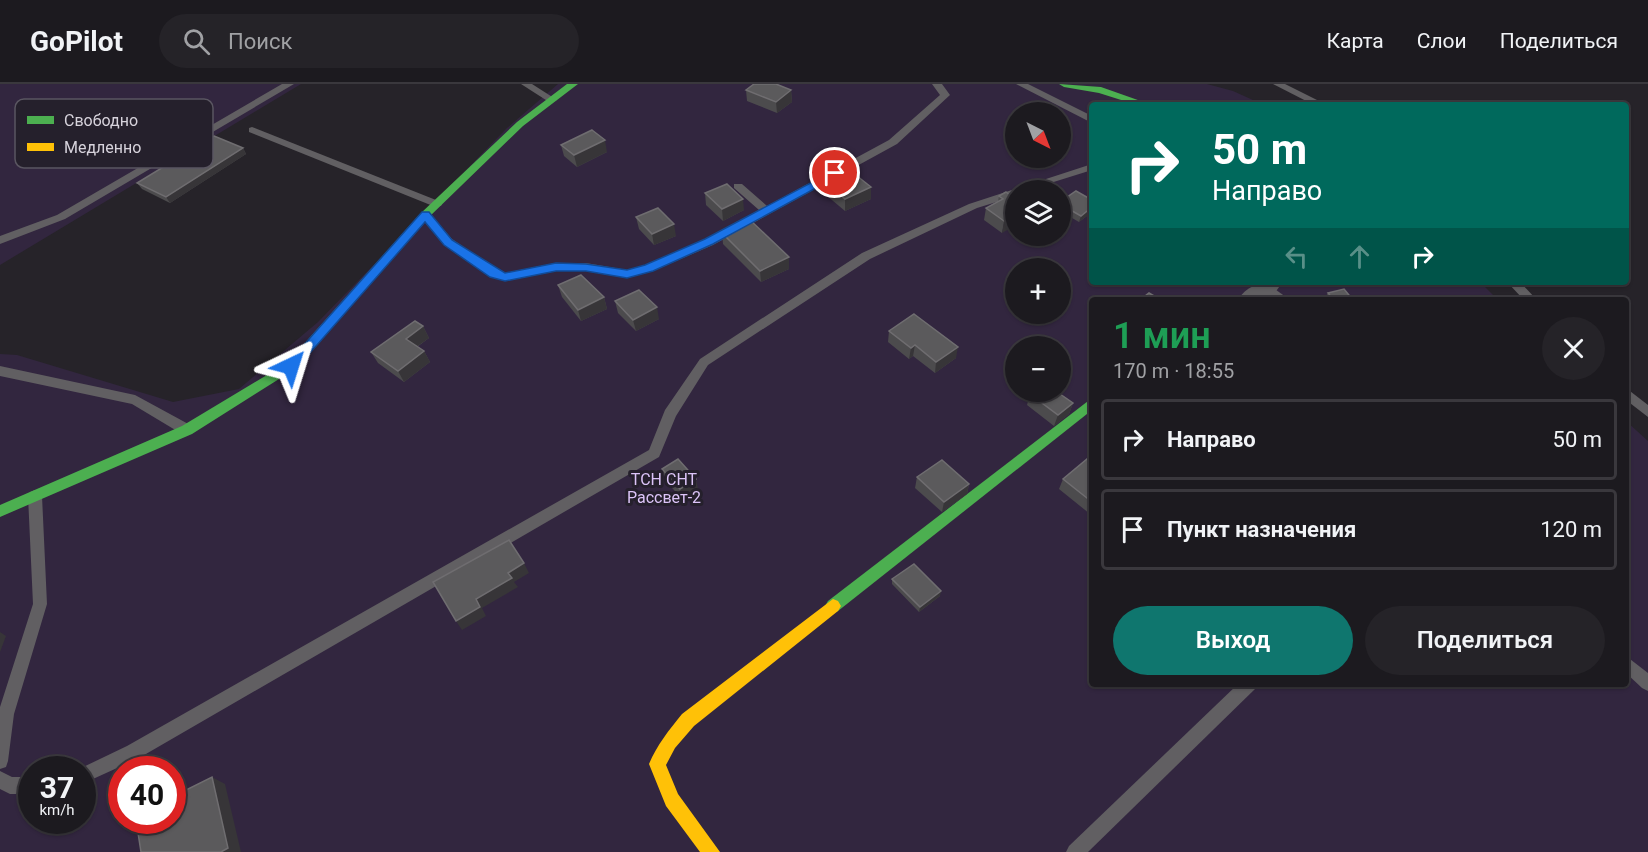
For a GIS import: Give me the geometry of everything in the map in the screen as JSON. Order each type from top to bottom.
[{"type":"street","points":[[0,511],[187,430],[291,366],[425,215],[520,124],[573,84]]},
{"type":"street","points":[[1064,84],[1101,90],[1139,102]]},
{"type":"street","points":[[711,852],[672,800],[657,764],[669,742],[688,720],[1089,405]]},
{"type":"lane","points":[[213,128],[289,84]]},
{"type":"lane","points":[[526,84],[552,100]]},
{"type":"lane","points":[[425,215],[448,242],[495,274],[505,277],[556,267],[586,267],[627,274],[649,268],[709,242],[893,142],[945,94],[937,84]]},
{"type":"lane","points":[[1021,84],[1089,118]]},
{"type":"lane","points":[[1278,84],[1316,102]]},
{"type":"lane","points":[[252,130],[437,204]]},
{"type":"lane","points":[[1050,180],[1089,167]]},
{"type":"lane","points":[[0,240],[61,217],[145,168]]},
{"type":"lane","points":[[738,186],[766,211]]},
{"type":"lane","points":[[96,770],[134,752],[654,453],[670,414],[704,362],[866,256],[973,206],[1005,195]]},
{"type":"lane","points":[[1516,285],[1528,297]]},
{"type":"lane","points":[[0,371],[135,400],[187,430]]},
{"type":"lane","points":[[1629,396],[1648,412]]},
{"type":"lane","points":[[0,761],[6,714],[40,604],[35,496]]},
{"type":"lane","points":[[1629,666],[1648,683]]},
{"type":"lane","points":[[1075,852],[1246,687]]},
{"type":"lane","points":[[0,779],[10,786],[18,786]]},
{"type":"green space","points":[[0,84],[301,84],[213,137],[213,99],[15,99],[15,168],[161,168],[0,265]]},
{"type":"green space","name":"ТСН СНТ Рассвет-2","points":[[558,84],[1207,84],[1233,91],[1257,102],[1089,102],[1089,285],[1483,285],[1495,297],[1089,297],[1089,687],[1629,687],[1629,424],[1648,441],[1648,852],[0,852],[0,354],[17,355],[173,402],[239,389],[318,322],[507,128]]},
{"type":"building","points":[[754,84],[776,84],[791,90],[776,102],[746,90]]},
{"type":"building","points":[[592,130],[605,140],[574,155],[561,145]]},
{"type":"building","points":[[214,136],[243,148],[213,167]]},
{"type":"building","points":[[162,168],[212,168],[166,197],[137,183]]},
{"type":"building","points":[[852,172],[871,187],[845,199],[826,183]]},
{"type":"building","points":[[727,184],[743,199],[722,209],[705,193]]},
{"type":"building","points":[[1076,191],[1089,198],[1089,209],[1081,216],[1071,210],[1071,194]]},
{"type":"building","points":[[1005,193],[1004,221],[986,208],[1003,199],[999,196]]},
{"type":"building","points":[[658,208],[674,224],[652,234],[636,217]]},
{"type":"building","points":[[748,218],[789,257],[760,271],[722,233]]},
{"type":"building","points":[[581,275],[604,297],[578,310],[558,285]]},
{"type":"building","points":[[1344,289],[1351,297],[1331,297],[1328,293]]},
{"type":"building","points":[[639,290],[657,307],[633,320],[615,301]]},
{"type":"building","points":[[1149,293],[1156,297],[1144,297]]},
{"type":"building","points":[[914,314],[958,347],[936,362],[915,345],[911,348],[889,331]]},
{"type":"building","points":[[415,321],[423,326],[406,339],[424,351],[398,371],[371,352]]},
{"type":"building","points":[[1041,402],[1073,403],[1058,415]]},
{"type":"building","points":[[678,459],[696,479],[680,489],[662,469]]},
{"type":"building","points":[[1087,459],[1089,461],[1089,500],[1063,479]]},
{"type":"building","points":[[942,460],[969,484],[944,502],[917,477]]},
{"type":"building","points":[[509,540],[524,563],[508,573],[512,578],[476,599],[480,607],[456,621],[433,582]]},
{"type":"building","points":[[914,564],[941,591],[920,607],[892,579]]},
{"type":"building","points":[[212,777],[228,848],[221,852],[141,852],[138,834],[186,834],[186,790]]},
{"type":"traffic: fast","points":[[0,511],[187,430],[291,366],[425,215],[520,124],[573,84]]},
{"type":"traffic: fast","points":[[1064,84],[1101,90],[1138,102]]},
{"type":"traffic: fast","points":[[833,606],[1089,405]]},
{"type":"traffic: slow","points":[[711,852],[672,800],[657,764],[669,742],[688,720],[833,606]]},
{"type":"route","points":[[291,366],[425,215],[448,242],[495,274],[505,277],[556,267],[586,267],[627,274],[649,268],[709,242],[835,173]]}]
